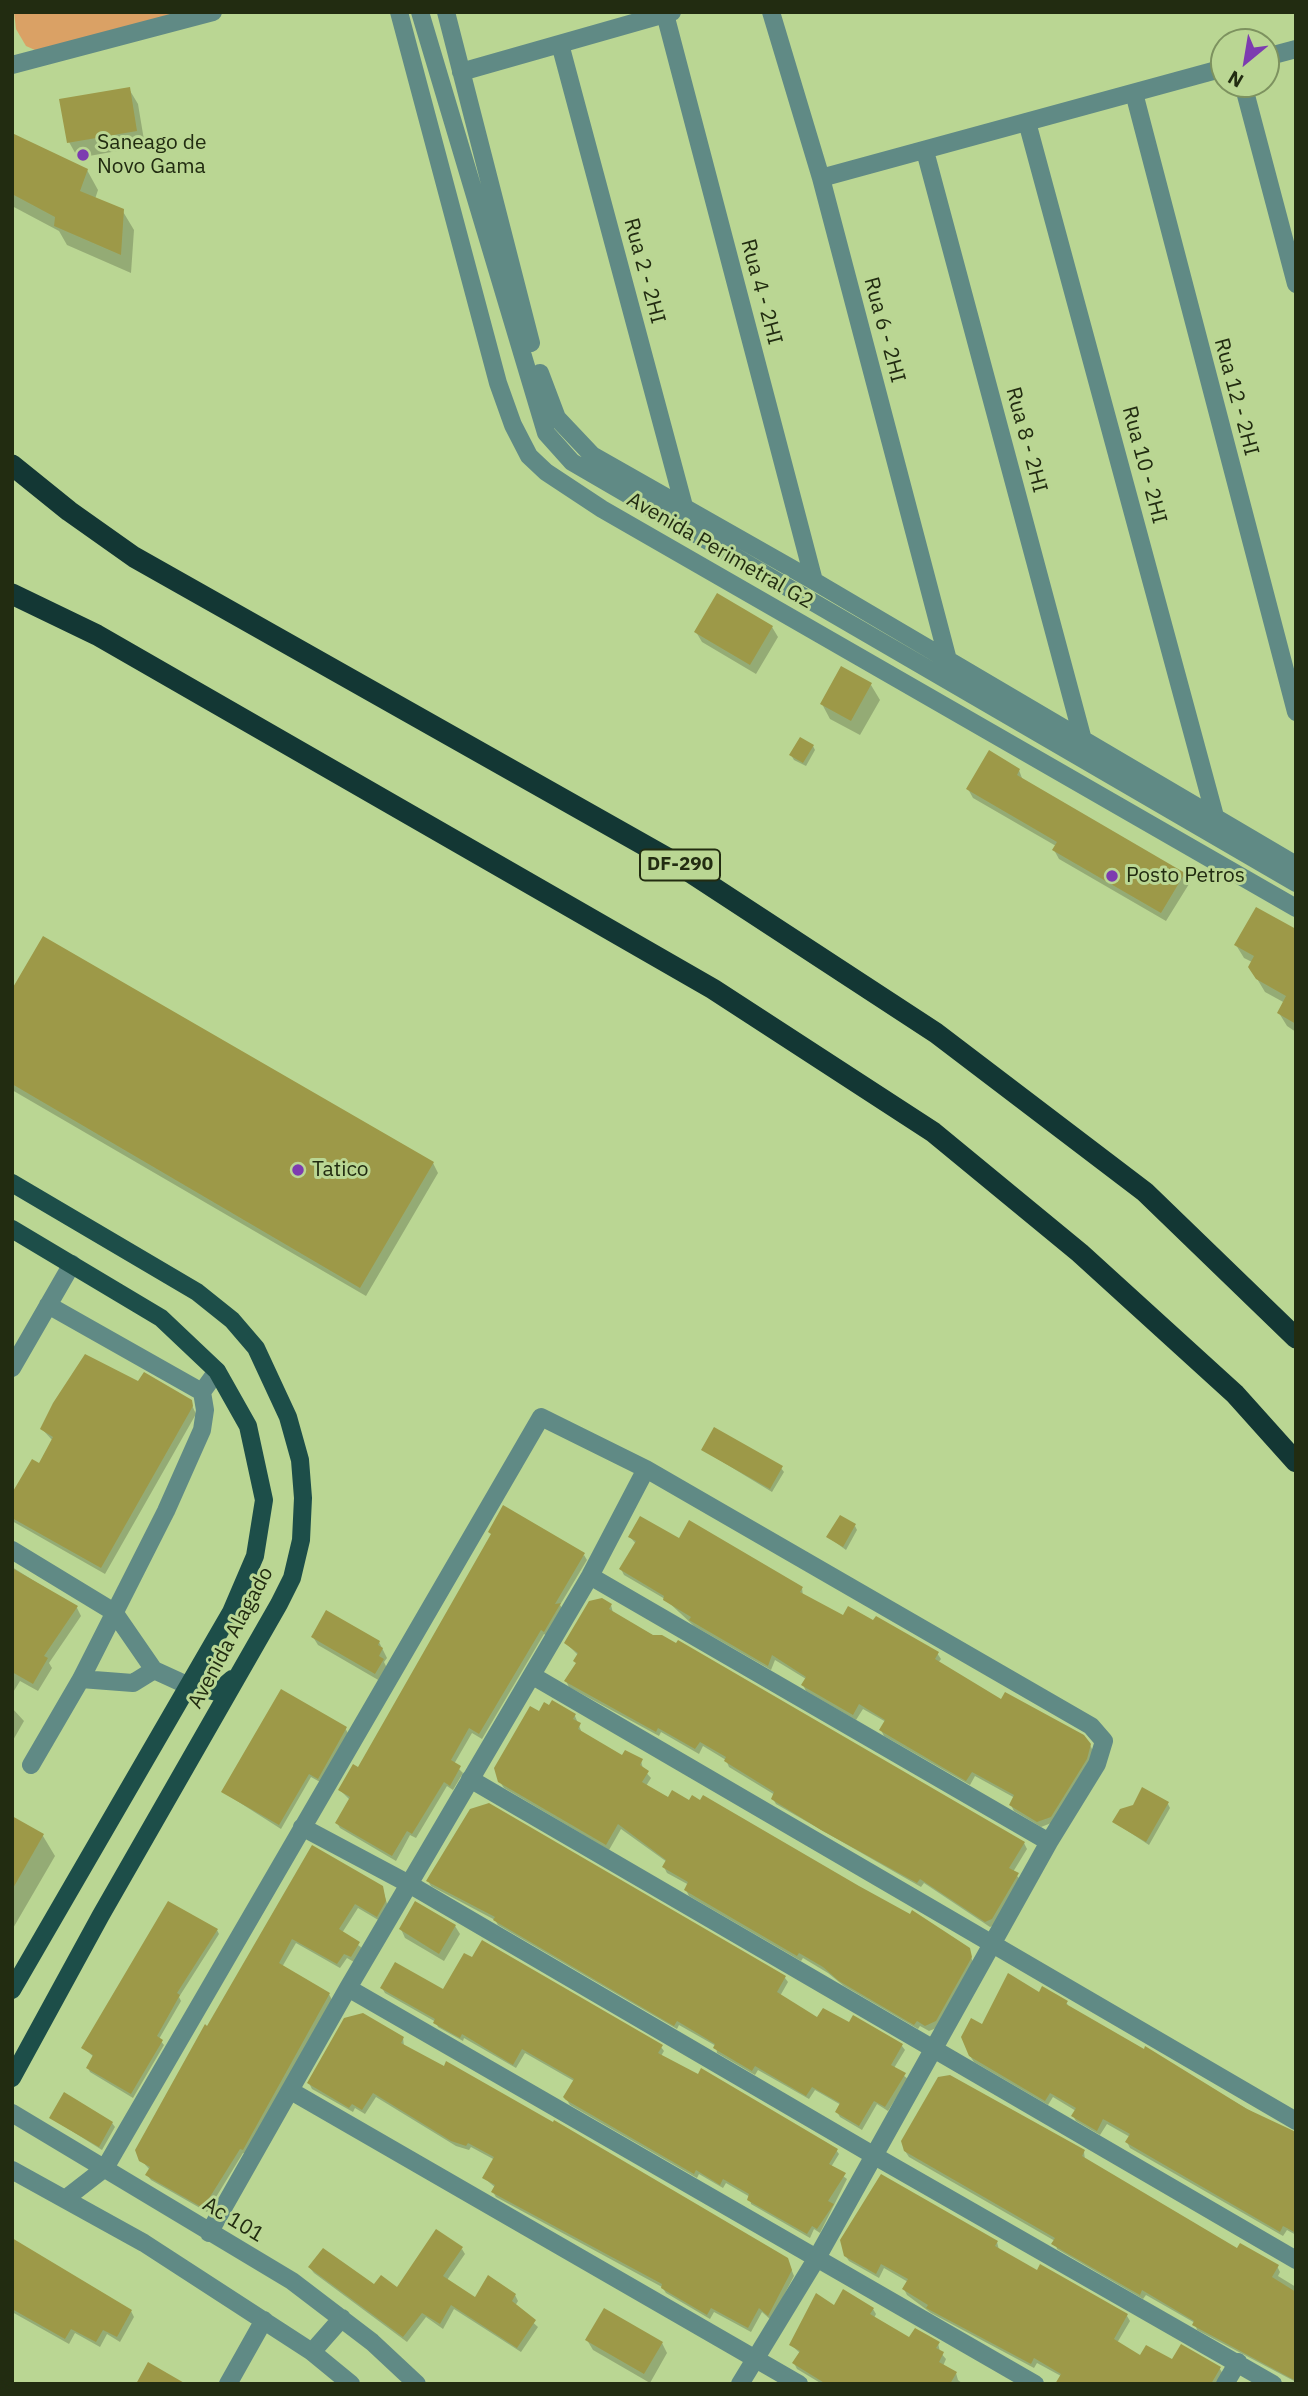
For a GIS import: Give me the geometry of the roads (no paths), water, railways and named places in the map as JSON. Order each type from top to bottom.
[{"type":"highway","name":"DF-290","points":[[12,465],[69,511],[134,556],[676,863],[936,1034],[1145,1192],[1296,1338]]},
{"type":"highway","points":[[12,594],[97,635],[713,989],[933,1132],[1080,1253],[1235,1394],[1296,1462]]},
{"type":"main road","name":"Avenida Alagado","points":[[12,1183],[197,1293],[232,1320],[256,1348],[270,1372],[288,1417],[300,1460],[301,1540],[292,1578],[243,1670],[100,1914],[12,2078]]},
{"type":"main road","name":"Avenida Alagado","points":[[12,1229],[161,1318],[217,1371],[248,1426],[264,1500],[261,1529],[247,1580],[187,1690],[12,1990]]},
{"type":"main road","points":[[187,1690],[217,1692],[243,1670]]},
{"type":"main road","points":[[187,1690],[207,1708],[201,1741]]},
{"type":"street","points":[[12,65],[213,12]]},
{"type":"street","name":"Avenida Perimetral G2","points":[[399,12],[498,383],[513,425],[529,456],[547,472],[602,509],[1296,908]]},
{"type":"street","points":[[420,12],[546,433],[572,462],[860,620],[844,648]]},
{"type":"street","name":"Avenida Perimetral G2","points":[[446,12],[533,349],[557,418],[592,455],[814,581],[860,620],[907,647],[947,660],[1296,865]]},
{"type":"street","name":"Rua 6 - 2HI","points":[[771,12],[821,178],[947,660]]},
{"type":"street","points":[[461,72],[669,13]]},
{"type":"street","name":"Rua 4 - 2HI","points":[[669,13],[814,581]]},
{"type":"street","name":"Rua 2 - 2HI","points":[[560,44],[685,510]]},
{"type":"street","points":[[12,50],[34,61]]},
{"type":"street","points":[[821,178],[1210,72]]},
{"type":"street","name":"Rua 12 - 2HI","points":[[1134,93],[1296,712]]},
{"type":"street","points":[[1247,98],[1296,284]]},
{"type":"street","name":"Rua 10 - 2HI","points":[[1027,121],[1216,820]]},
{"type":"street","name":"Rua 8 - 2HI","points":[[925,151],[1083,740]]},
{"type":"street","points":[[892,675],[907,647],[1296,883]]},
{"type":"street","points":[[12,1368],[72,1264]]},
{"type":"street","points":[[48,1305],[202,1392]]},
{"type":"street","points":[[31,1765],[81,1679],[166,1511],[202,1430],[205,1410],[202,1392],[217,1371]]},
{"type":"street","points":[[65,2199],[105,2168],[541,1418],[646,1469],[1099,1732],[1104,1741],[1097,1764],[1049,1842],[818,2256],[740,2384]]},
{"type":"street","points":[[209,2233],[348,1988],[533,1676],[590,1576],[646,1469]]},
{"type":"street","points":[[12,1550],[114,1612],[154,1670],[187,1690]]},
{"type":"street","points":[[590,1576],[1049,1842]]},
{"type":"street","points":[[81,1679],[133,1683],[154,1670]]},
{"type":"street","points":[[533,1676],[1296,2121]]},
{"type":"street","points":[[470,1779],[1296,2260]]},
{"type":"street","points":[[302,1827],[409,1884],[873,2155],[1273,2384]]},
{"type":"street","points":[[348,1988],[818,2256],[1035,2384]]},
{"type":"street","points":[[291,2091],[799,2384]]},
{"type":"street","name":"Ac 101","points":[[12,2113],[292,2281],[342,2318],[416,2384]]},
{"type":"street","points":[[12,2170],[144,2244],[312,2351],[351,2384]]},
{"type":"street","points":[[312,2351],[342,2318]]},
{"type":"street","points":[[228,2384],[264,2320]]},
{"type":"street","points":[[1226,2384],[1238,2362]]},
{"type":"place","name":"Saneago de Novo Gama","points":[[83,155]]},
{"type":"place","name":"Posto Petros","points":[[1112,876]]},
{"type":"place","name":"Tatico","points":[[298,1170]]}]
